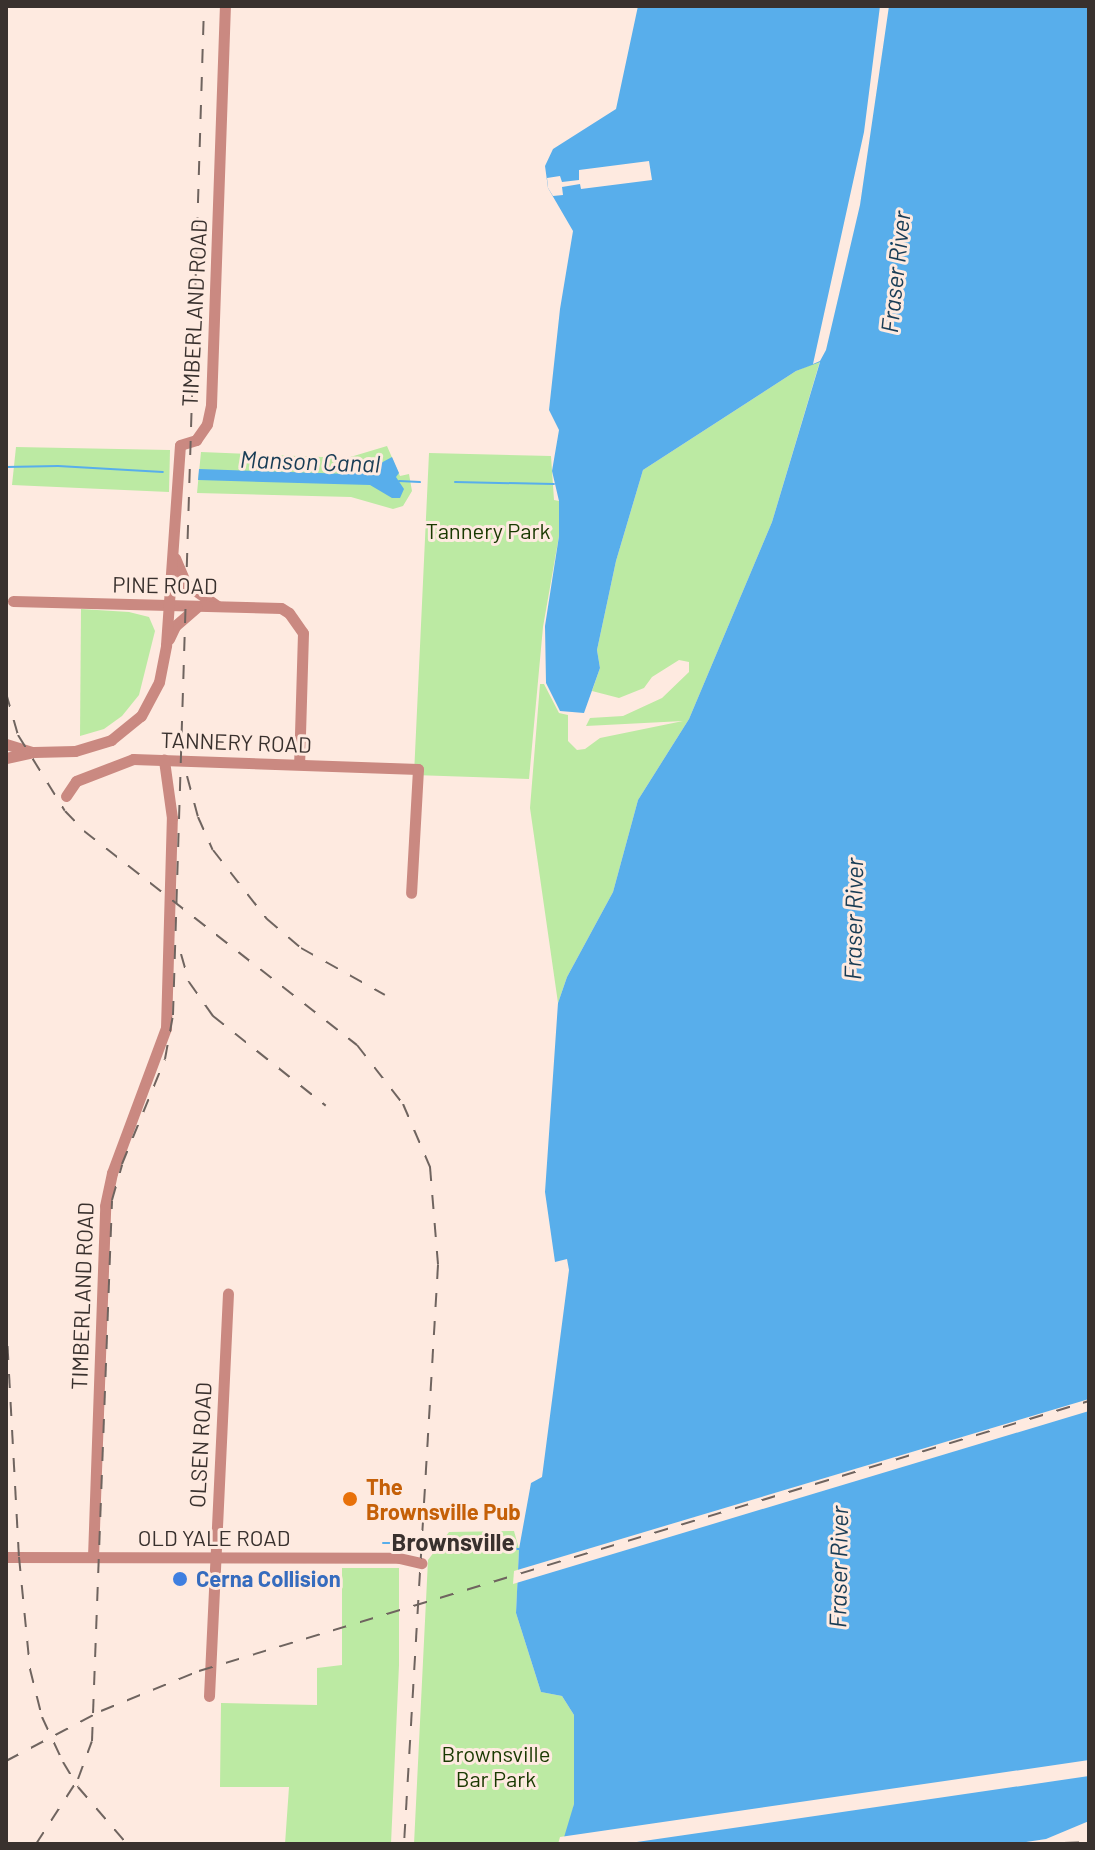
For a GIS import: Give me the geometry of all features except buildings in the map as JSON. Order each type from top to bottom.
[{"type":"street","name":"TIMBERLAND ROAD","points":[[169,606],[180,445],[196,440],[207,424],[211,405],[225,6]]},
{"type":"street","points":[[173,554],[186,584],[219,606]]},
{"type":"street","name":"PINE ROAD","points":[[13,601],[281,608],[296,618],[303,633],[299,764]]},
{"type":"street","name":"TANNERY ROAD","points":[[6,758],[34,752],[60,752],[111,740],[141,716],[159,682],[169,606]]},
{"type":"street","points":[[166,645],[175,626],[198,606]]},
{"type":"street","name":"TANNERY ROAD","points":[[6,744],[34,752]]},
{"type":"street","name":"TANNERY ROAD","points":[[66,796],[76,781],[133,759],[418,769],[411,893]]},
{"type":"street","name":"TIMBERLAND ROAD","points":[[93,1557],[105,1206],[112,1173],[166,1028],[172,818],[164,760]]},
{"type":"street","name":"OLSEN ROAD","points":[[209,1696],[228,1293]]},
{"type":"street","name":"OLD YALE ROAD","points":[[6,1557],[405,1558],[421,1563]]},
{"type":"green space","points":[[820,361],[772,522],[689,719],[638,800],[613,892],[567,977],[558,1003],[530,808],[540,684],[544,684],[559,713],[568,715],[568,741],[577,750],[585,749],[600,738],[683,721],[586,726],[590,718],[623,716],[662,698],[689,672],[689,662],[679,660],[652,677],[644,688],[619,698],[592,691],[600,668],[597,650],[616,561],[643,470],[796,371]]},
{"type":"green space","points":[[387,446],[400,476],[409,474],[412,491],[403,506],[393,509],[351,497],[197,493],[201,452],[347,458]]},
{"type":"green space","points":[[16,447],[170,450],[169,492],[12,485]]},
{"type":"green space","name":"Tannery Park","points":[[429,453],[551,456],[554,500],[559,501],[559,536],[543,627],[529,779],[414,775]]},
{"type":"green space","points":[[81,609],[129,612],[149,617],[155,631],[139,695],[122,716],[104,729],[80,736]]},
{"type":"green space","name":"Brownsville Bar Park","points":[[514,1531],[519,1549],[516,1613],[541,1692],[562,1696],[574,1715],[574,1804],[569,1828],[562,1844],[414,1844],[428,1560],[449,1532]]},
{"type":"green space","points":[[342,1568],[399,1568],[399,1665],[391,1844],[285,1844],[289,1787],[220,1787],[221,1703],[317,1705],[317,1668],[342,1665]]},
{"type":"water","name":"Fraser River","points":[[638,6],[1089,6],[1089,1844],[562,1844],[574,1804],[574,1715],[562,1696],[541,1692],[516,1613],[519,1549],[531,1483],[542,1477],[569,1270],[567,1259],[555,1262],[545,1192],[558,1003],[567,977],[613,892],[638,800],[689,719],[772,522],[820,362],[796,371],[643,470],[616,561],[597,650],[600,668],[584,713],[560,711],[546,683],[545,626],[559,536],[559,501],[552,471],[559,430],[549,410],[560,309],[573,231],[548,188],[545,166],[553,149],[616,109]]},
{"type":"water","points":[[392,457],[399,473],[396,477],[404,489],[400,498],[392,498],[370,485],[198,480],[199,469],[349,474],[367,463],[379,464]]},
{"type":"pier","points":[[880,6],[889,6],[860,205],[826,350],[820,361],[813,364],[864,132]]},
{"type":"pier","points":[[649,161],[652,180],[581,189],[580,184],[562,187],[563,195],[553,196],[548,188],[547,178],[560,176],[562,182],[579,180],[579,170]]},
{"type":"pier","points":[[1089,1399],[1089,1411],[513,1584],[514,1571]]},
{"type":"pier","points":[[1089,1760],[1089,1776],[623,1844],[558,1844],[560,1837]]},
{"type":"pier","points":[[1089,1821],[1089,1844],[1012,1844],[1046,1839]]},
{"type":"waterway","name":"Manson Canal","points":[[6,467],[58,466],[163,472]]},
{"type":"waterway","name":"Manson Canal","points":[[399,481],[420,482]]},
{"type":"waterway","name":"Manson Canal","points":[[455,482],[554,484]]},
{"type":"waterway","points":[[383,1543],[397,1543]]},
{"type":"waterway","points":[[432,1544],[519,1549]]},
{"type":"railway","points":[[36,1844],[78,1779],[92,1741],[112,1200],[122,1164],[165,1059],[173,1015],[204,6]]},
{"type":"railway","points":[[6,693],[18,735],[65,811],[84,831],[357,1045],[403,1104],[430,1167],[438,1265],[404,1844]]},
{"type":"railway","points":[[187,776],[198,817],[213,850],[267,919],[301,948],[385,995]]},
{"type":"railway","points":[[181,954],[189,982],[213,1016],[326,1106]]},
{"type":"railway","points":[[6,1318],[19,1557],[30,1669],[42,1717],[63,1762],[78,1787],[127,1844]]},
{"type":"railway","points":[[6,1761],[101,1711],[199,1671],[1089,1401]]},
{"type":"railway","points":[[1037,1844],[1089,1842]]},
{"type":"place","name":"The Brownsville Pub","points":[[350,1499]]},
{"type":"place","name":"Cerna Collision","points":[[180,1579]]},
{"type":"district","name":"Brownsville","points":[[453,1542]]}]
